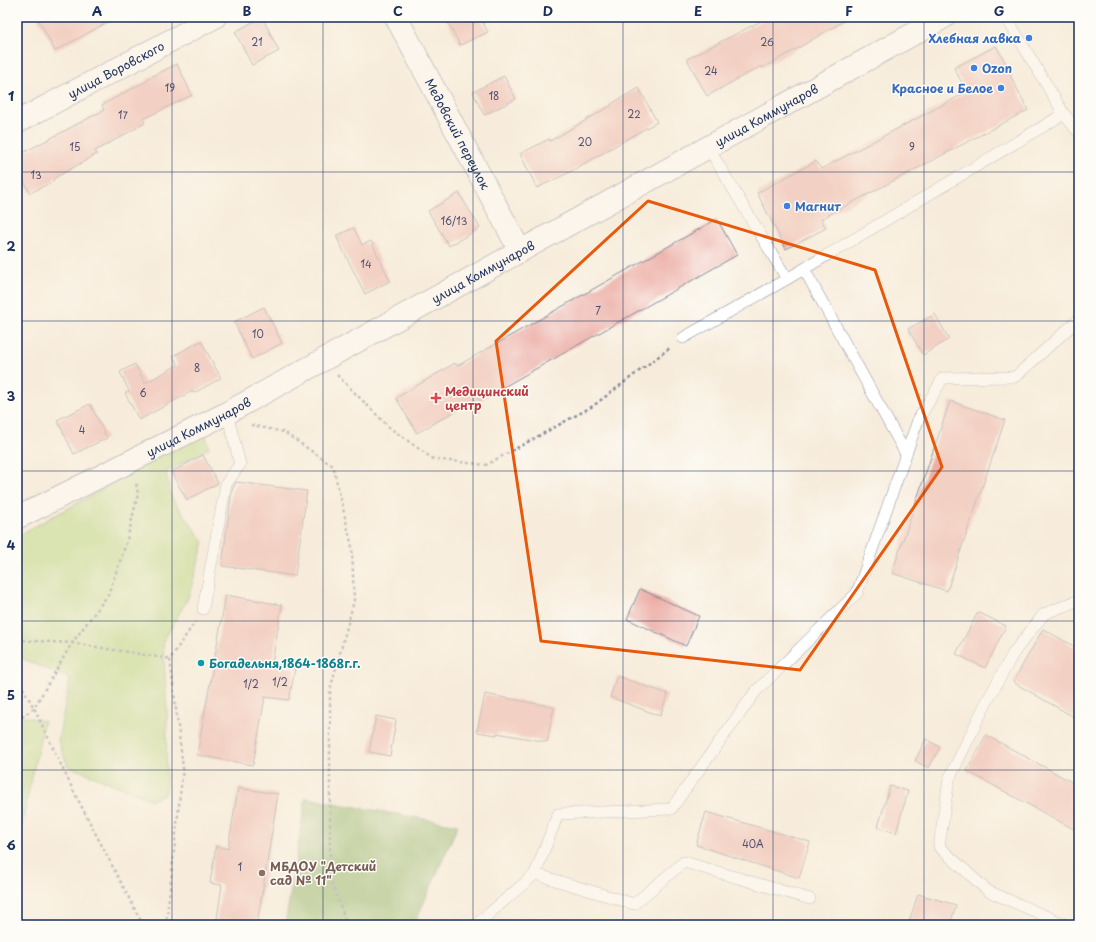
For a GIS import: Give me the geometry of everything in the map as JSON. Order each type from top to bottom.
[{"type":"street","name":"улица Воровского","points":[[17,122],[215,17]]},
{"type":"street","name":"Медовский переулок","points":[[396,17],[520,251]]},
{"type":"street","name":"улица Коммунаров","points":[[17,518],[134,460],[228,416],[322,360],[944,17]]},
{"type":"lane","points":[[1006,17],[1064,114],[1079,133]]},
{"type":"lane","points":[[683,338],[787,279],[1064,114]]},
{"type":"lane","points":[[708,147],[787,279]]},
{"type":"lane","points":[[804,269],[906,454]]},
{"type":"lane","points":[[476,925],[535,874],[558,814],[671,809],[756,691],[857,593],[918,420],[943,378],[1015,377],[1079,319]]},
{"type":"lane","points":[[203,608],[226,484],[240,464],[228,416]]},
{"type":"lane","points":[[1064,924],[988,891],[939,847],[949,779],[984,707],[1014,652],[1044,614],[1079,600]]},
{"type":"lane","points":[[535,874],[634,904],[684,862],[810,899]]},
{"type":"path","points":[[322,360],[390,428],[432,459],[486,465],[593,406],[683,338]]},
{"type":"path","points":[[228,416],[284,432],[333,466],[352,547],[354,601],[330,690],[330,878],[347,925]]},
{"type":"path","points":[[17,721],[34,708],[72,643],[108,595],[126,544],[138,494],[134,460]]},
{"type":"path","points":[[166,925],[183,768],[170,660],[203,608]]},
{"type":"path","points":[[17,640],[72,643],[170,660]]},
{"type":"path","points":[[17,677],[34,708],[73,790],[143,925]]},
{"type":"highlighted area","points":[[648,201],[875,270],[942,467],[800,670],[541,641],[496,341]]},
{"type":"green space","points":[[205,433],[209,448],[166,472],[171,497],[204,542],[188,598],[163,642],[167,710],[166,793],[152,800],[68,766],[58,741],[70,679],[25,660],[17,653],[17,536],[116,482],[124,461]]},
{"type":"green space","points":[[17,715],[44,721],[17,847]]},
{"type":"green space","points":[[306,798],[458,825],[414,925],[285,925]]},
{"type":"building","points":[[37,17],[117,17],[55,51]]},
{"type":"building","points":[[262,17],[279,51],[252,65],[235,32]]},
{"type":"building","points":[[445,17],[480,17],[488,32],[460,45]]},
{"type":"building","points":[[769,17],[850,17],[795,50],[762,68],[761,66],[707,96],[687,59]]},
{"type":"building","points":[[996,46],[1012,74],[1010,75],[1028,110],[821,219],[826,228],[786,249],[757,193],[816,161],[821,169],[967,92],[954,68]]},
{"type":"building","points":[[177,64],[192,95],[143,119],[145,123],[95,151],[97,154],[53,179],[54,181],[30,193],[17,167],[17,156],[104,110],[102,105],[148,80],[147,79]]},
{"type":"building","points":[[504,76],[516,99],[484,115],[473,92]]},
{"type":"building","points":[[639,88],[657,122],[566,174],[537,188],[520,154],[549,139],[550,141]]},
{"type":"building","points":[[459,193],[480,228],[449,246],[428,211]]},
{"type":"building","points":[[717,219],[737,255],[479,401],[478,398],[417,433],[396,398],[455,363],[457,366]]},
{"type":"building","points":[[354,228],[362,245],[371,241],[390,281],[365,294],[336,236]]},
{"type":"building","points":[[264,307],[282,343],[252,359],[234,322]]},
{"type":"building","points":[[935,314],[949,339],[923,355],[908,329]]},
{"type":"building","points":[[201,341],[221,378],[194,393],[192,391],[139,420],[125,393],[129,391],[120,372],[135,364],[145,383],[178,365],[173,356]]},
{"type":"building","points":[[950,401],[1005,420],[947,591],[892,573]]},
{"type":"building","points":[[90,404],[107,438],[74,454],[57,420]]},
{"type":"building","points":[[203,455],[218,483],[187,500],[171,472]]},
{"type":"building","points":[[236,482],[307,491],[295,576],[222,566],[232,490]]},
{"type":"building","points":[[640,589],[699,616],[686,646],[627,619]]},
{"type":"building","points":[[226,595],[282,605],[272,663],[295,669],[289,700],[265,697],[253,765],[197,755]]},
{"type":"building","points":[[978,612],[1006,626],[985,668],[956,654]]},
{"type":"building","points":[[1043,629],[1079,649],[1079,720],[1013,682]]},
{"type":"building","points":[[617,676],[668,694],[660,716],[610,697]]},
{"type":"building","points":[[485,694],[554,707],[547,742],[497,733],[497,735],[477,732]]},
{"type":"building","points":[[376,716],[396,720],[390,756],[369,752]]},
{"type":"building","points":[[986,735],[1079,786],[1079,832],[967,771]]},
{"type":"building","points":[[926,739],[940,747],[929,768],[915,761]]},
{"type":"building","points":[[890,786],[908,791],[896,833],[878,827]]},
{"type":"building","points":[[238,788],[278,794],[257,925],[216,925],[222,885],[210,883],[216,846],[228,849]]},
{"type":"building","points":[[706,812],[810,842],[799,878],[696,845]]},
{"type":"building","points":[[918,894],[956,905],[950,925],[908,925]]},
{"type":"place","name":"Хлебная лавка","points":[[1029,38]]},
{"type":"place","name":"Ozon","points":[[974,68]]},
{"type":"place","name":"Красное и Белое","points":[[1001,88]]},
{"type":"place","name":"Магнит","points":[[787,206]]},
{"type":"place","name":"Медицинский центр","points":[[436,398]]},
{"type":"place","name":"Богадельня,1864-1868г.г.","points":[[201,663]]},
{"type":"place","name":"МБДОУ \"Детский сад № 11\"","points":[[262,873]]}]
